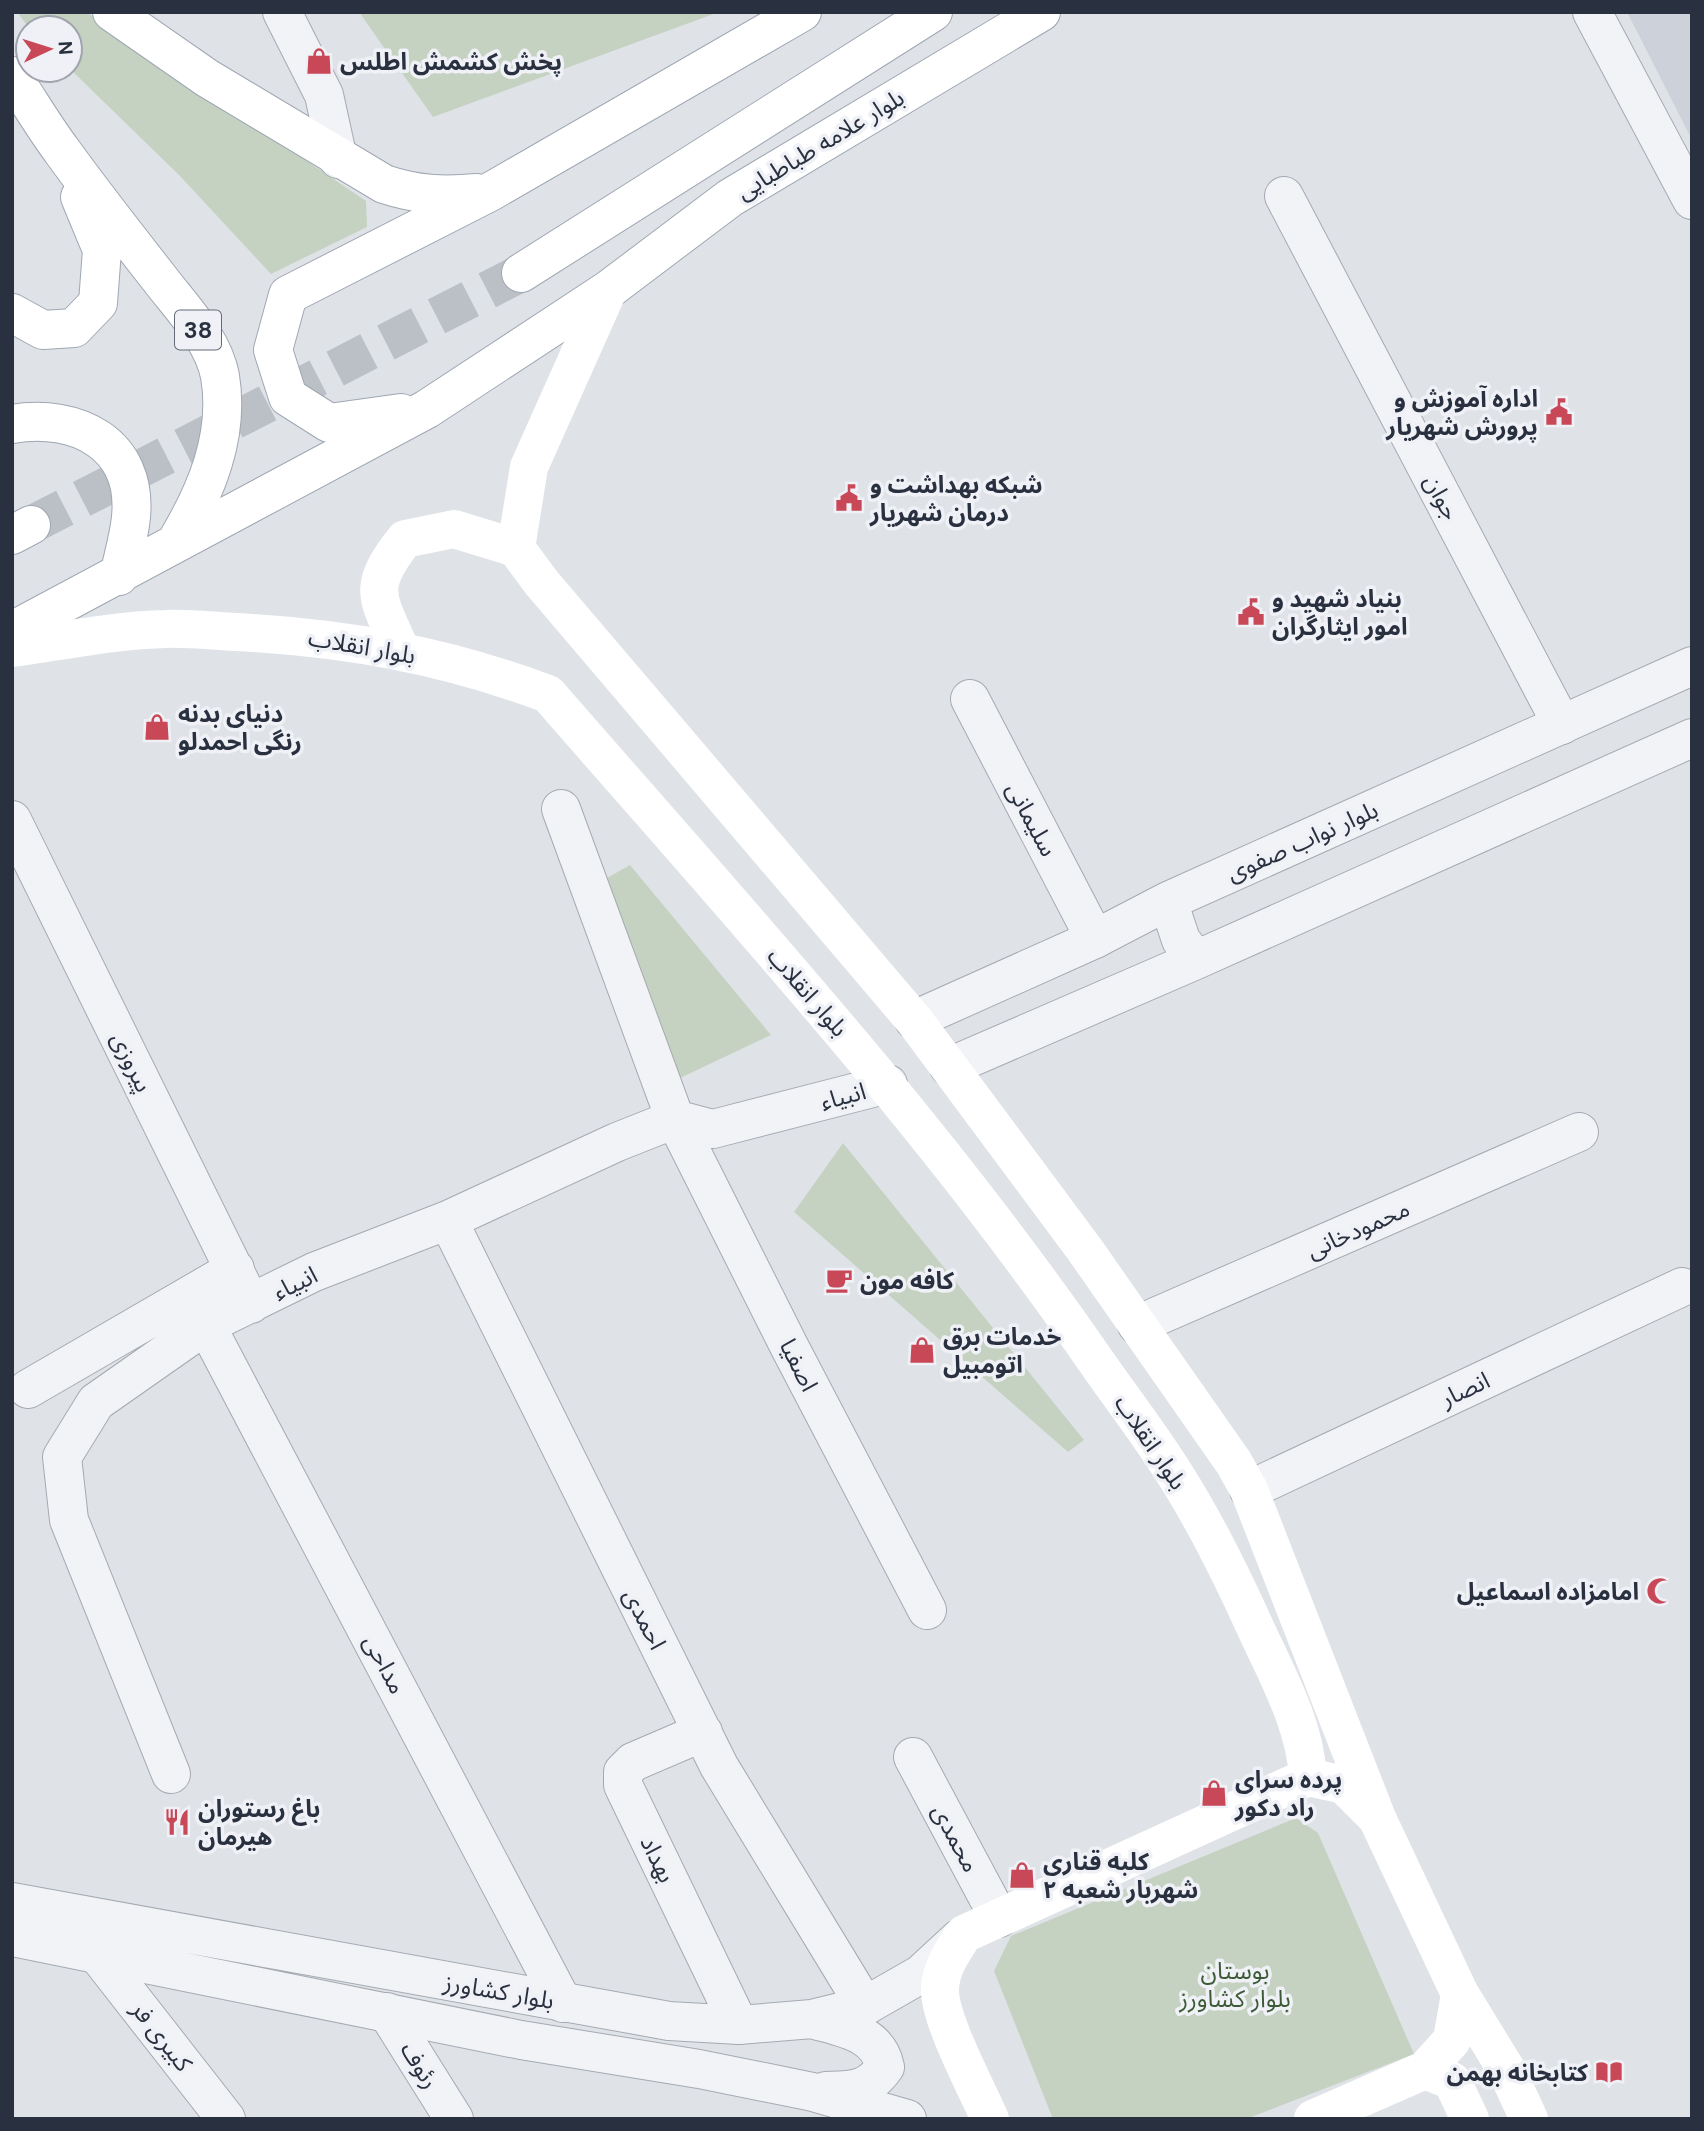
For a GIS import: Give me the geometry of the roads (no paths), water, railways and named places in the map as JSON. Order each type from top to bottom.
[{"type":"main road","points":[[112,12],[207,78],[338,159],[384,184],[414,194],[442,196],[489,192]]},
{"type":"main road","points":[[427,410],[328,423],[288,397],[273,350],[288,295],[489,192],[802,12]]},
{"type":"main road","name":"بلوار علامه طباطبایی","points":[[521,273],[933,12]]},
{"type":"main road","name":"بلوار علامه طباطبایی","points":[[176,542],[427,410],[608,290],[730,198],[1041,12]]},
{"type":"main road","name":"38","points":[[12,76],[61,150],[186,313],[210,348],[220,375],[220,425],[215,459],[201,500],[176,542],[119,576],[12,632]]},
{"type":"main road","name":"38","points":[[12,313],[43,330],[74,328],[97,303],[102,250],[61,150]]},
{"type":"main road","points":[[516,548],[529,467],[608,290]]},
{"type":"main road","points":[[12,424],[68,423],[95,436],[117,455],[129,488],[131,516],[119,576]]},
{"type":"main road","points":[[401,651],[378,597],[383,566],[405,539],[454,529],[516,548],[541,582],[914,1020],[1137,1325],[1234,1463],[1249,1490],[1377,1818],[1460,1994],[1506,2069],[1529,2119]]},
{"type":"main road","name":"بلوار انقلاب","points":[[12,648],[166,629],[302,635],[368,643],[491,673],[548,694],[888,1084],[1042,1283],[1175,1475],[1232,1575],[1281,1681],[1306,1747],[1308,1777]]},
{"type":"main road","points":[[990,2119],[946,2018],[940,1989],[945,1964],[964,1934],[1308,1777],[1343,1785],[1377,1818]]},
{"type":"main road","points":[[1313,2119],[1425,2070],[1452,2040],[1460,1994]]},
{"type":"main road","points":[[1425,2070],[1452,2081],[1469,2119]]},
{"type":"street","points":[[282,12],[324,95],[338,159]]},
{"type":"street","points":[[1592,12],[1692,200]]},
{"type":"street","name":"جوان","points":[[1283,196],[1562,725]]},
{"type":"street","name":"بلوار نواب صفوی","points":[[914,1020],[1095,939],[1168,901],[1692,666]]},
{"type":"street","name":"سلیمانی","points":[[970,699],[1095,939]]},
{"type":"street","points":[[948,1067],[1196,960],[1692,738]]},
{"type":"street","name":"اصفیا","points":[[561,809],[675,1119],[927,1610]]},
{"type":"street","name":"پیروزی","points":[[12,820],[251,1304]]},
{"type":"street","points":[[1168,901],[1181,940],[1196,960]]},
{"type":"street","name":"انبیاء","points":[[171,1774],[69,1520],[62,1457],[96,1402],[206,1325],[314,1272],[448,1220],[675,1119],[713,1129],[888,1084]]},
{"type":"street","name":"محمودخانی","points":[[1137,1325],[1579,1132]]},
{"type":"street","name":"احمدی","points":[[448,1220],[726,1777],[865,2006]]},
{"type":"street","points":[[28,1389],[236,1269]]},
{"type":"street","name":"انصار","points":[[1249,1490],[1682,1287]]},
{"type":"street","name":"مداحی","points":[[206,1325],[563,2003]]},
{"type":"street","name":"بهداد","points":[[703,1732],[633,1762],[623,1772],[623,1785],[739,2025]]},
{"type":"street","name":"محمدی","points":[[913,1757],[999,1918]]},
{"type":"street","name":"بلوار کشاورز","points":[[12,1902],[668,2021],[739,2025],[812,2019],[865,2006],[920,1974],[964,1934]]},
{"type":"street","name":"بلوار کشاورز","points":[[12,1937],[521,2040],[699,2069],[813,2092],[907,2119]]},
{"type":"street","name":"کبیری فر","points":[[97,1954],[226,2119]]},
{"type":"street","name":"رئوف","points":[[387,2012],[454,2119]]},
{"type":"street","points":[[812,2019],[869,2039],[882,2052],[885,2067],[874,2081],[862,2090],[813,2092]]},
{"type":"tunnel","points":[[31,525],[521,273]]},
{"type":"place","name":"پخش کشمش اطلس","points":[[319,61]]},
{"type":"place","name":"اداره آموزش و پرورش شهریار","points":[[1559,412]]},
{"type":"place","name":"شبکه بهداشت و درمان شهریار","points":[[849,498]]},
{"type":"place","name":"بنیاد شهید و امور ایثارگران","points":[[1251,612]]},
{"type":"place","name":"دنیای بدنه رنگی احمدلو","points":[[157,727]]},
{"type":"place","name":"کافه مون","points":[[839,1280]]},
{"type":"place","name":"خدمات برق اتومبیل","points":[[922,1350]]},
{"type":"place","name":"امامزاده اسماعیل","points":[[1660,1591]]},
{"type":"place","name":"پرده سرای راد دکور","points":[[1214,1793]]},
{"type":"place","name":"باغ رستوران هیرمان","points":[[177,1822]]},
{"type":"place","name":"کلبه قناری شهربار شعبه ۲","points":[[1022,1875]]},
{"type":"place","name":"کتابخانه بهمن","points":[[1609,2072]]},
{"type":"park label","name":"بوستان بلوار کشاورز","points":[[1235,1984]]}]
